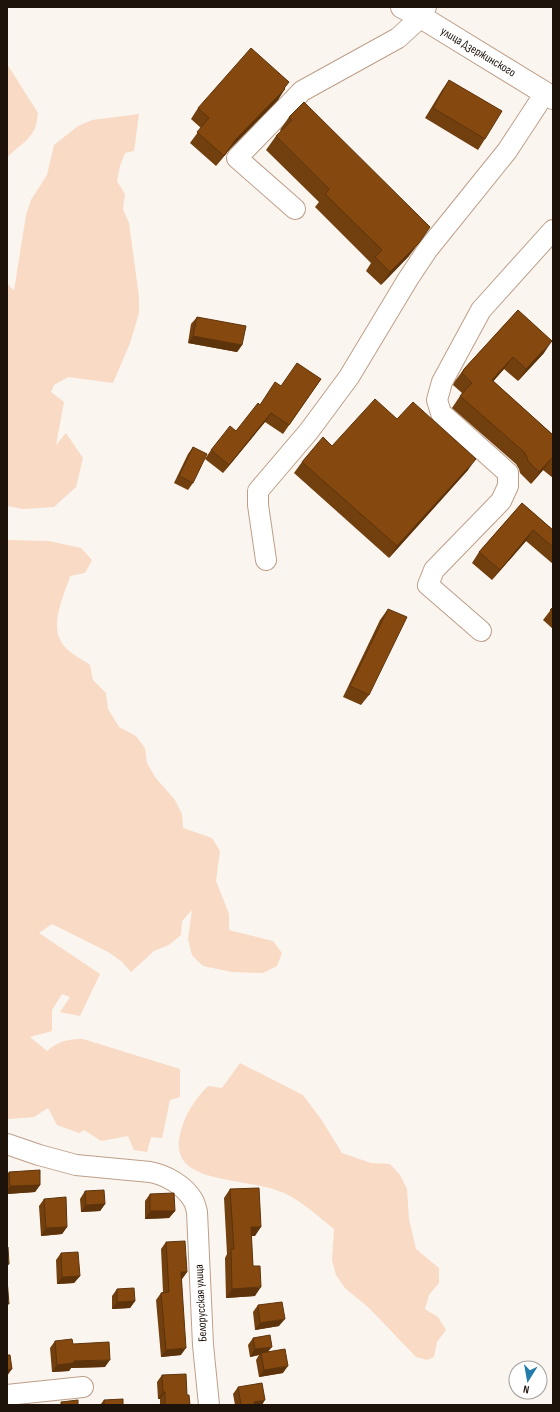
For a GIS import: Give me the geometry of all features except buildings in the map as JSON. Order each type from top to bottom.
[{"type":"main road","name":"улица Дзержинского","points":[[402,7],[424,12],[549,96]]},
{"type":"street","points":[[295,209],[237,158],[302,91],[398,38],[424,12]]},
{"type":"street","points":[[266,560],[258,505],[258,491],[309,431],[349,377],[408,279],[428,249],[549,96]]},
{"type":"street","points":[[481,631],[428,585],[434,570],[501,501],[508,486],[508,473],[441,413],[437,400],[442,382],[482,310],[553,230]]},
{"type":"street","name":"Белорусская улица","points":[[7,1144],[39,1156],[76,1165],[160,1174],[179,1185],[194,1201],[197,1212],[203,1345],[209,1405]]},
{"type":"street","points":[[7,1395],[83,1387]]},
{"type":"shaded area","points":[[7,64],[38,113],[36,125],[32,133],[26,141],[7,158]]},
{"type":"shaded area","points":[[139,114],[134,151],[125,153],[120,166],[117,181],[125,194],[123,209],[129,223],[139,297],[139,313],[130,343],[113,383],[68,377],[54,385],[51,392],[64,402],[56,445],[66,433],[83,458],[76,487],[54,507],[23,509],[7,506],[7,283],[14,291],[26,215],[31,200],[47,175],[54,145],[78,126],[92,120]]},
{"type":"shaded area","points":[[7,540],[49,541],[81,548],[92,560],[85,573],[70,576],[58,612],[57,630],[60,639],[67,650],[90,665],[93,680],[106,693],[108,709],[119,727],[136,736],[145,748],[147,763],[155,777],[175,800],[182,814],[183,828],[212,838],[220,851],[216,881],[229,914],[229,930],[273,941],[282,953],[277,966],[263,973],[232,972],[203,966],[192,955],[188,939],[192,910],[182,921],[181,935],[169,945],[154,951],[131,972],[121,961],[108,952],[52,924],[39,933],[100,974],[80,1016],[60,1012],[70,997],[62,994],[52,1010],[52,1031],[30,1037],[47,1051],[64,1041],[83,1039],[180,1069],[180,1097],[170,1100],[162,1138],[151,1137],[147,1152],[134,1150],[128,1136],[101,1141],[84,1130],[79,1133],[57,1125],[48,1108],[34,1117],[7,1118]]},
{"type":"shaded area","points":[[240,1063],[303,1095],[321,1119],[342,1153],[371,1163],[390,1164],[400,1175],[407,1189],[409,1219],[416,1249],[439,1268],[439,1283],[429,1295],[425,1309],[438,1317],[446,1330],[437,1342],[434,1357],[427,1360],[416,1357],[369,1308],[345,1288],[336,1275],[332,1260],[334,1229],[314,1212],[284,1193],[264,1187],[209,1176],[200,1173],[185,1163],[181,1156],[179,1146],[180,1135],[184,1121],[190,1109],[208,1086],[222,1088]]}]
